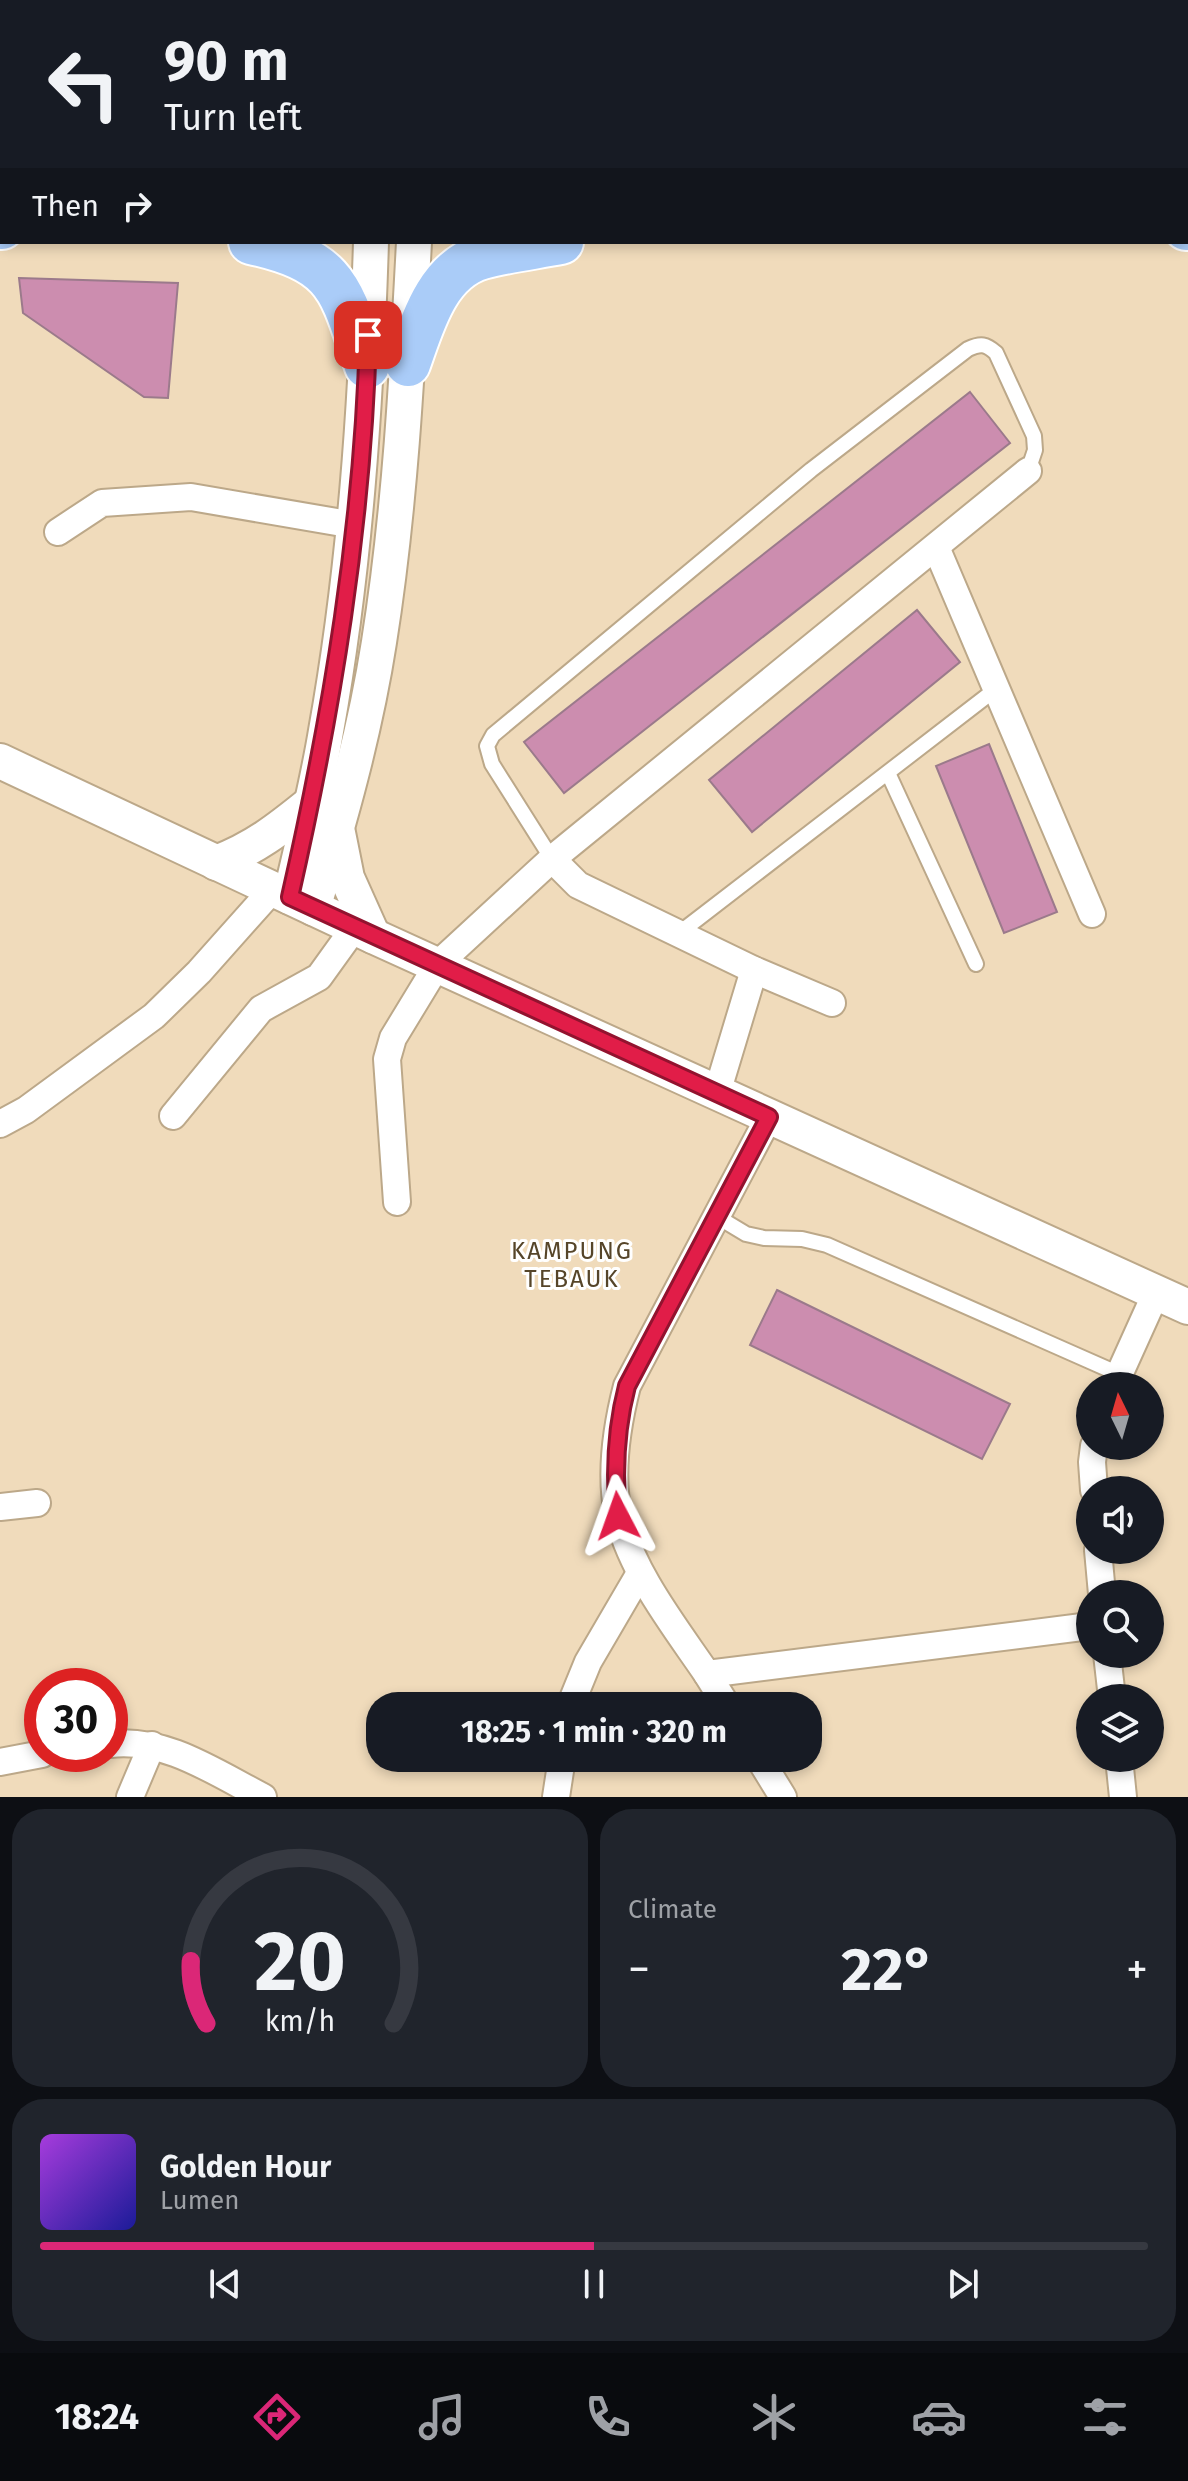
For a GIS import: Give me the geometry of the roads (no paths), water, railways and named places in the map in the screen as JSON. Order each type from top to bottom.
[{"type":"highway","points":[[260,244],[281,249],[324,270],[388,365],[441,288],[456,272],[479,257],[550,244]]},
{"type":"street","points":[[0,1124],[26,1110],[154,1016],[199,972],[292,898],[337,829],[365,717],[393,548],[388,365],[371,244]]},
{"type":"street","points":[[292,898],[326,732],[354,525],[414,244]]},
{"type":"street","points":[[397,1202],[387,1059],[393,1038],[438,964],[552,859],[1028,471]]},
{"type":"street","points":[[58,532],[102,503],[191,497],[354,525]]},
{"type":"street","points":[[936,547],[1092,914]]},
{"type":"street","points":[[0,761],[364,932],[1188,1307]]},
{"type":"street","points":[[216,863],[248,851],[311,803]]},
{"type":"street","points":[[337,829],[347,878],[364,932]]},
{"type":"street","points":[[552,859],[578,885],[754,970],[832,1003]]},
{"type":"street","points":[[173,1116],[261,1009],[319,977],[364,932]]},
{"type":"street","points":[[717,1093],[754,970]]},
{"type":"street","points":[[718,1692],[640,1573],[618,1516],[615,1485],[620,1412],[627,1386],[769,1117]]},
{"type":"street","points":[[1120,1372],[1156,1293]]},
{"type":"street","points":[[0,1507],[37,1503]]},
{"type":"street","points":[[576,1692],[588,1662],[640,1573]]},
{"type":"street","points":[[707,1674],[1076,1628]]},
{"type":"street","points":[[128,1743],[152,1745],[184,1757],[263,1797]]},
{"type":"street","points":[[130,1797],[152,1745]]},
{"type":"street","points":[[0,1762],[24,1757]]},
{"type":"street","points":[[556,1797],[560,1772]]},
{"type":"street","points":[[768,1772],[783,1797]]},
{"type":"street","points":[[1120,1772],[1123,1797]]},
{"type":"lane","points":[[552,859],[492,764],[487,746],[493,735],[799,480],[968,349],[979,344],[988,346],[996,353],[1034,436],[1035,450],[1028,471]]},
{"type":"lane","points":[[678,934],[996,689]]},
{"type":"lane","points":[[888,773],[976,964]]},
{"type":"lane","points":[[716,1216],[746,1234],[802,1239],[827,1245],[1099,1372]]},
{"type":"district","name":"KAMPUNG TEBAUK","points":[[572,1265]]}]
